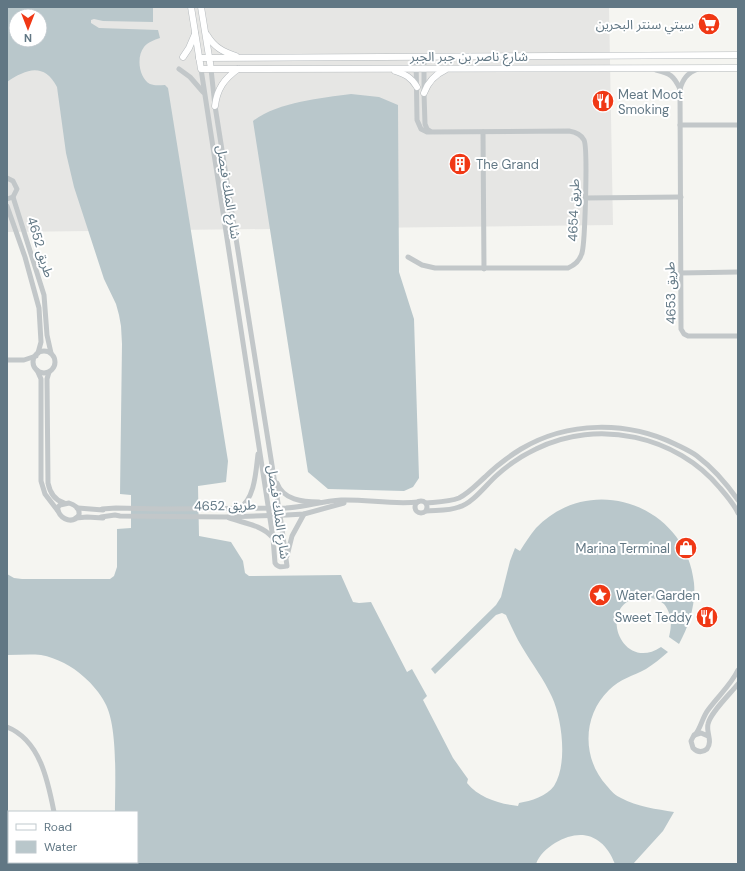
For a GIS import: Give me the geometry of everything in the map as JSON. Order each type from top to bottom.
[{"type":"main road","name":"شارع الملك فيصل","points":[[191,7],[200,69]]},
{"type":"main road","name":"شارع الملك فيصل","points":[[201,7],[211,69]]},
{"type":"main road","points":[[183,57],[189,48],[195,33]]},
{"type":"main road","points":[[206,34],[217,48],[241,58]]},
{"type":"main road","name":"شارع ناصر بن جبر الجبر","points":[[199,58],[738,55]]},
{"type":"main road","name":"شارع ناصر بن جبر الجبر","points":[[200,69],[738,68]]},
{"type":"main road","points":[[215,106],[216,97],[224,81],[238,69]]},
{"type":"main road","points":[[388,69],[407,75],[413,80],[416,87]]},
{"type":"main road","points":[[424,93],[432,78],[446,69]]},
{"type":"street","points":[[416,56],[418,123],[421,129],[431,132]]},
{"type":"street","points":[[424,56],[425,124],[427,129],[431,132]]},
{"type":"street","points":[[649,68],[667,73],[676,80],[680,89]]},
{"type":"street","points":[[680,89],[682,80],[687,74],[699,68]]},
{"type":"street","points":[[180,69],[195,82],[203,92]]},
{"type":"street","name":"شارع الملك فيصل","points":[[200,69],[276,565],[281,567],[287,566],[280,515],[215,106],[211,69]]},
{"type":"street","name":"طريق 4653","points":[[680,89],[680,327],[682,333],[688,336],[738,336]]},
{"type":"street","points":[[680,125],[738,125]]},
{"type":"street","name":"طريق 4654","points":[[408,257],[417,263],[430,268],[565,269],[574,265],[581,256],[583,249],[585,144],[581,136],[577,133],[569,131],[431,132]]},
{"type":"street","points":[[483,132],[484,269]]},
{"type":"street","name":"طريق 4652","points":[[7,178],[13,181],[16,186],[16,193],[13,197],[44,296],[50,353]]},
{"type":"street","points":[[7,199],[13,197]]},
{"type":"street","points":[[585,198],[681,197]]},
{"type":"street","name":"طريق 4652","points":[[7,206],[25,257],[39,308],[41,342],[37,354]]},
{"type":"street","points":[[680,272],[738,272]]},
{"type":"street","points":[[7,360],[20,360],[42,351],[50,353],[55,360],[55,365],[49,372],[47,379],[48,483],[52,495],[57,500],[71,504],[78,508],[79,513],[76,518],[72,520],[66,520],[61,517],[45,494],[42,480],[41,379],[34,362],[37,354]]},
{"type":"street","points":[[20,360],[28,363],[41,372],[49,372]]},
{"type":"street","points":[[415,508],[418,502],[423,501],[426,503],[460,498],[507,458],[533,442],[575,430],[602,427],[617,427],[650,434],[687,450],[714,471],[738,500]]},
{"type":"street","points":[[404,503],[415,508],[420,513],[460,507],[468,503],[510,464],[537,448],[569,438],[599,434],[635,437],[664,446],[682,454],[710,475],[731,501],[738,513]]},
{"type":"street","points":[[238,508],[244,506],[247,502],[253,487],[256,476],[259,447]]},
{"type":"street","points":[[274,473],[278,487],[282,492],[291,498],[306,501],[326,502]]},
{"type":"street","name":"طريق 4652","points":[[78,508],[279,508],[300,507],[341,500],[404,503],[418,502]]},
{"type":"street","name":"طريق 4652","points":[[76,518],[116,515],[225,517],[304,514],[353,501]]},
{"type":"street","points":[[58,511],[59,506],[64,503]]},
{"type":"street","points":[[426,503],[428,508],[426,511]]},
{"type":"street","points":[[286,560],[292,536],[304,514]]},
{"type":"street","points":[[225,517],[265,530],[273,538]]},
{"type":"street","points":[[738,670],[733,680],[708,710],[698,731],[692,738],[691,745],[698,752],[705,751],[707,749],[710,743],[707,732],[708,723],[738,684]]},
{"type":"street","points":[[7,726],[29,742],[37,755],[47,780],[54,811]]},
{"type":"street","points":[[694,735],[701,733],[708,736]]},
{"type":"shaded area","points":[[7,7],[609,7],[613,225],[7,232]]},
{"type":"water","points":[[7,7],[153,7],[153,22],[103,21],[94,19],[91,20],[91,23],[99,28],[158,30],[160,38],[149,42],[144,47],[139,62],[141,72],[146,81],[150,84],[165,85],[168,88],[228,461],[226,482],[198,486],[199,536],[231,542],[243,561],[245,573],[249,576],[341,575],[353,602],[371,602],[407,672],[412,669],[427,696],[423,700],[453,758],[468,779],[467,783],[478,793],[497,802],[518,806],[519,803],[538,798],[551,790],[558,777],[561,766],[561,729],[556,706],[549,690],[520,643],[506,615],[502,613],[496,615],[435,674],[431,669],[496,605],[501,597],[510,561],[515,548],[520,551],[536,528],[558,511],[583,502],[608,500],[633,505],[655,516],[674,533],[687,556],[694,583],[693,607],[686,630],[679,644],[669,637],[671,620],[667,608],[662,602],[656,599],[641,597],[627,602],[619,611],[617,623],[619,634],[625,645],[635,651],[647,653],[661,647],[668,652],[646,669],[622,680],[609,690],[600,700],[594,712],[588,738],[593,763],[599,775],[615,795],[634,804],[674,812],[663,831],[633,864],[615,864],[605,846],[598,840],[583,835],[574,835],[549,847],[539,858],[536,864],[113,864],[138,863],[138,811],[115,811],[114,740],[109,713],[103,699],[96,689],[84,677],[74,669],[58,660],[41,655],[7,655],[7,574],[14,578],[22,579],[110,579],[114,576],[117,567],[117,529],[131,528],[131,495],[120,494],[122,344],[119,315],[116,304],[104,279],[74,187],[66,153],[57,87],[52,79],[40,71],[34,70],[21,74],[7,82]]},
{"type":"water","points":[[351,94],[379,97],[398,105],[399,272],[414,319],[419,478],[413,487],[404,491],[328,489],[308,472],[253,121],[275,109],[287,105],[313,99]]},
{"type":"place","name":"سيتي سنتر البحرين","points":[[709,24]]},
{"type":"place","name":"Meat Moot Smoking","points":[[603,101]]},
{"type":"place","name":"The Grand","points":[[460,164]]},
{"type":"place","name":"Marina Terminal","points":[[686,548]]},
{"type":"place","name":"Water Garden","points":[[600,595]]},
{"type":"place","name":"Sweet Teddy","points":[[707,617]]}]
